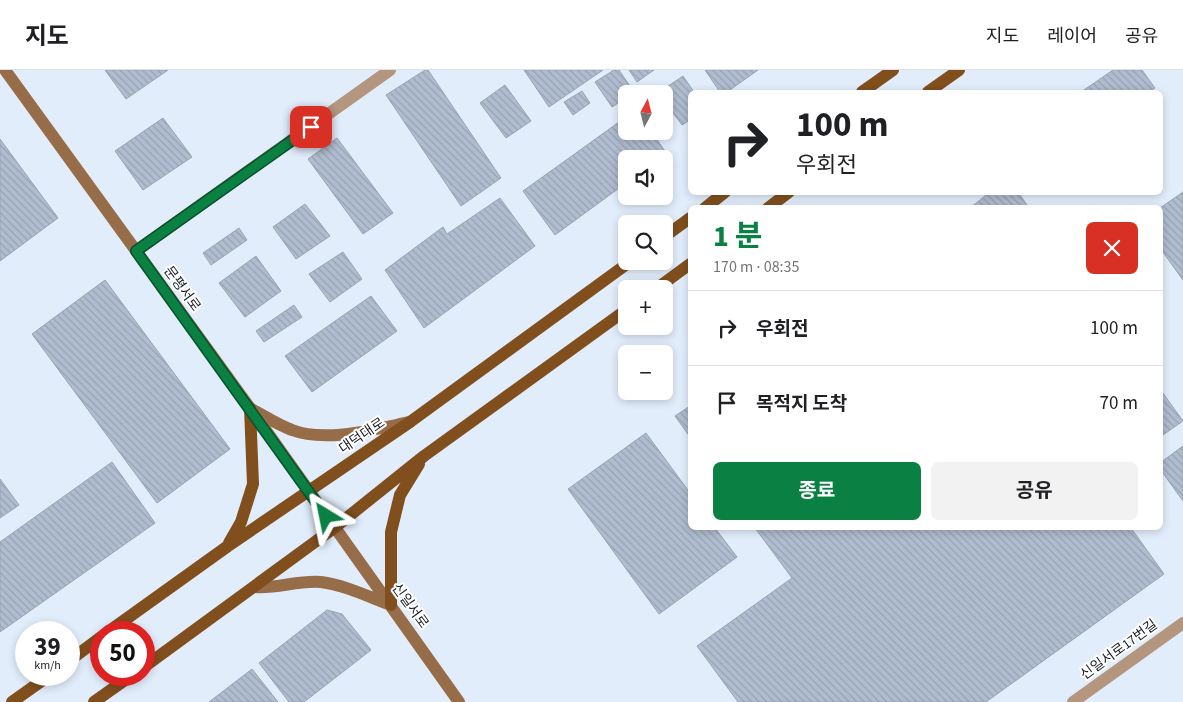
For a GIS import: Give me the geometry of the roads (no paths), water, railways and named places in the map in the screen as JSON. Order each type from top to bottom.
[{"type":"main road","name":"문평서로","points":[[5,70],[250,408],[334,528]]},
{"type":"main road","points":[[865,90],[893,70]]},
{"type":"main road","points":[[931,90],[959,70]]},
{"type":"main road","points":[[708,205],[721,195]]},
{"type":"main road","points":[[772,205],[785,195]]},
{"type":"main road","points":[[673,230],[688,219]]},
{"type":"main road","points":[[668,280],[688,265]]},
{"type":"main road","name":"대덕대로","points":[[123,621],[228,546],[410,422],[619,270]]},
{"type":"main road","points":[[155,658],[334,528],[424,456],[618,316]]},
{"type":"main road","points":[[250,408],[293,431],[323,435],[356,433],[410,422]]},
{"type":"main road","points":[[228,546],[240,522],[253,484],[250,408]]},
{"type":"main road","points":[[254,587],[267,588],[321,582],[348,588],[392,605],[391,532],[400,495],[424,456]]},
{"type":"main road","name":"신일서로","points":[[334,528],[392,605],[459,702]]},
{"type":"main road","points":[[12,702],[35,686]]},
{"type":"main road","points":[[94,702],[117,686]]},
{"type":"street","points":[[136,251],[390,70]]},
{"type":"street","name":"신일서로17번길","points":[[1073,702],[1183,622]]}]
